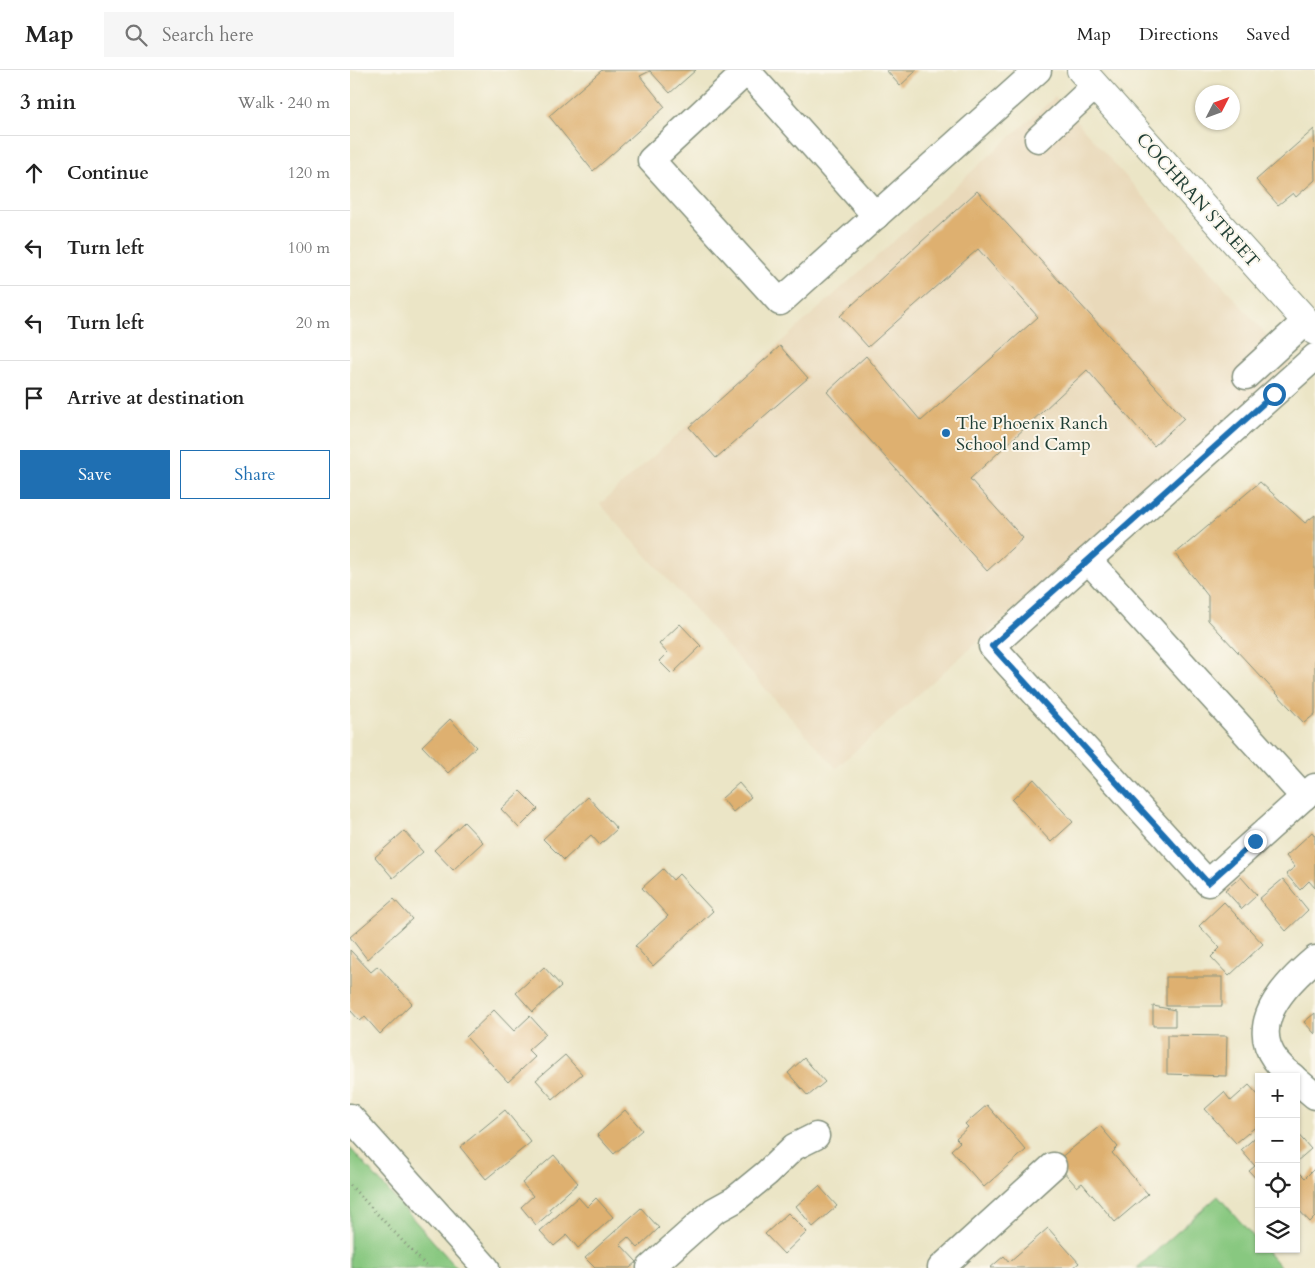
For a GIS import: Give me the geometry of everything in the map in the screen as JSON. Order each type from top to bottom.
[{"type":"main road","name":"COCHRAN STREET","points":[[1088,78],[1311,326]]},
{"type":"street","points":[[876,216],[748,71],[651,160],[780,302],[876,216],[1038,70]]},
{"type":"street","points":[[1038,139],[1088,78]]},
{"type":"street","points":[[1246,376],[1311,326]]},
{"type":"street","points":[[1088,560],[1309,792],[1208,883],[992,646],[1088,560],[1315,357]]},
{"type":"street","points":[[1287,1073],[1281,1068],[1272,1054],[1266,1037],[1267,1019],[1273,1002],[1293,977],[1315,958]]},
{"type":"street","points":[[1300,1083],[1315,1096]]},
{"type":"street","points":[[350,1117],[486,1268]]},
{"type":"street","points":[[650,1268],[714,1211],[734,1200],[767,1173],[794,1147],[816,1136]]},
{"type":"street","points":[[941,1268],[1054,1166]]},
{"type":"path","points":[[350,1185],[428,1268]]},
{"type":"shaded area","name":"The Phoenix Ranch School and Camp","points":[[1055,97],[1291,362],[836,768],[600,504]]},
{"type":"green space","points":[[350,1148],[457,1268],[350,1268]]},
{"type":"green space","points":[[1218,1196],[1255,1238],[1255,1253],[1268,1253],[1281,1268],[1137,1268]]},
{"type":"building","points":[[602,70],[696,70],[670,93],[650,71],[640,76],[665,107],[593,171],[549,116]]},
{"type":"building","points":[[886,70],[917,70],[900,86]]},
{"type":"building","points":[[1314,129],[1315,180],[1296,197],[1293,193],[1278,205],[1256,180]]},
{"type":"building","points":[[977,191],[1184,418],[1154,446],[1087,370],[970,479],[1023,538],[987,571],[827,392],[866,356],[921,421],[1038,317],[978,249],[868,347],[840,316]]},
{"type":"building","points":[[780,346],[808,378],[716,458],[689,427]]},
{"type":"building","points":[[1260,482],[1305,523],[1315,515],[1315,714],[1304,723],[1208,620],[1208,596],[1175,554]]},
{"type":"building","points":[[680,624],[701,646],[672,674],[659,661],[667,653],[659,644]]},
{"type":"building","points":[[450,719],[476,747],[448,773],[422,746]]},
{"type":"building","points":[[1034,779],[1073,822],[1051,842],[1012,800]]},
{"type":"building","points":[[739,783],[751,797],[733,812],[722,798]]},
{"type":"building","points":[[520,791],[538,809],[519,828],[501,809]]},
{"type":"building","points":[[588,797],[617,829],[600,845],[591,835],[564,860],[543,839]]},
{"type":"building","points":[[464,822],[483,842],[453,870],[434,850]]},
{"type":"building","points":[[404,831],[423,852],[393,878],[375,857]]},
{"type":"building","points":[[1312,832],[1315,836],[1315,888],[1309,881],[1300,890],[1286,874],[1295,867],[1286,856]]},
{"type":"building","points":[[663,869],[673,880],[679,874],[713,911],[653,966],[635,946],[668,916],[642,888]]},
{"type":"building","points":[[1241,877],[1257,895],[1242,909],[1225,890]]},
{"type":"building","points":[[1283,879],[1308,910],[1286,931],[1259,899]]},
{"type":"building","points":[[394,899],[412,919],[367,959],[350,937]]},
{"type":"building","points":[[1224,902],[1263,944],[1229,976],[1211,957],[1220,948],[1199,926]]},
{"type":"building","points":[[350,950],[371,972],[378,966],[412,1003],[380,1034],[365,1017],[360,1021],[350,1010]]},
{"type":"building","points":[[544,967],[561,986],[533,1012],[516,993]]},
{"type":"building","points":[[1166,977],[1222,977],[1222,1006],[1166,1006]]},
{"type":"building","points":[[1153,1006],[1175,1010],[1175,1026],[1153,1026]]},
{"type":"building","points":[[494,1010],[514,1031],[530,1016],[546,1034],[528,1050],[535,1057],[508,1082],[466,1037]]},
{"type":"building","points":[[1315,1013],[1315,1034],[1304,1022]]},
{"type":"building","points":[[1167,1035],[1227,1036],[1226,1076],[1167,1074]]},
{"type":"building","points":[[565,1055],[582,1074],[553,1099],[536,1080]]},
{"type":"building","points":[[804,1058],[825,1082],[808,1096],[788,1073]]},
{"type":"building","points":[[1249,1085],[1255,1092],[1255,1127],[1236,1143],[1205,1109],[1224,1092],[1231,1101]]},
{"type":"building","points":[[987,1105],[1026,1150],[984,1187],[951,1150],[960,1142],[956,1138],[968,1127],[965,1124]]},
{"type":"building","points":[[505,1110],[531,1142],[486,1179],[460,1147]]},
{"type":"building","points":[[625,1110],[642,1130],[614,1154],[597,1135]]},
{"type":"building","points":[[1100,1126],[1118,1147],[1112,1153],[1148,1194],[1115,1222],[1082,1183],[1077,1187],[1055,1162]]},
{"type":"building","points":[[1300,1137],[1311,1149],[1300,1159]]},
{"type":"building","points":[[1255,1138],[1255,1166],[1241,1150]]},
{"type":"building","points":[[554,1155],[578,1183],[549,1209],[551,1212],[536,1225],[521,1207],[533,1196],[522,1183]]},
{"type":"building","points":[[1255,1166],[1255,1178],[1249,1171]]},
{"type":"building","points":[[1315,1168],[1315,1217],[1310,1222],[1300,1211],[1300,1173],[1305,1178]]},
{"type":"building","points":[[819,1186],[837,1206],[813,1227],[796,1206]]},
{"type":"building","points":[[578,1197],[587,1207],[596,1198],[613,1217],[578,1248],[567,1235],[554,1246],[540,1231]]},
{"type":"building","points":[[641,1208],[659,1228],[638,1248],[628,1237],[620,1244],[637,1262],[630,1268],[595,1268],[585,1258]]},
{"type":"building","points":[[788,1213],[807,1232],[784,1254],[765,1234]]},
{"type":"building","points":[[1048,1228],[1079,1263],[1073,1268],[990,1268],[1004,1256],[1009,1262]]},
{"type":"place","name":"The Phoenix Ranch School and Camp","points":[[946,433]]},
{"type":"route","points":[[1255,841],[1208,883],[992,646],[1274,394]]}]
